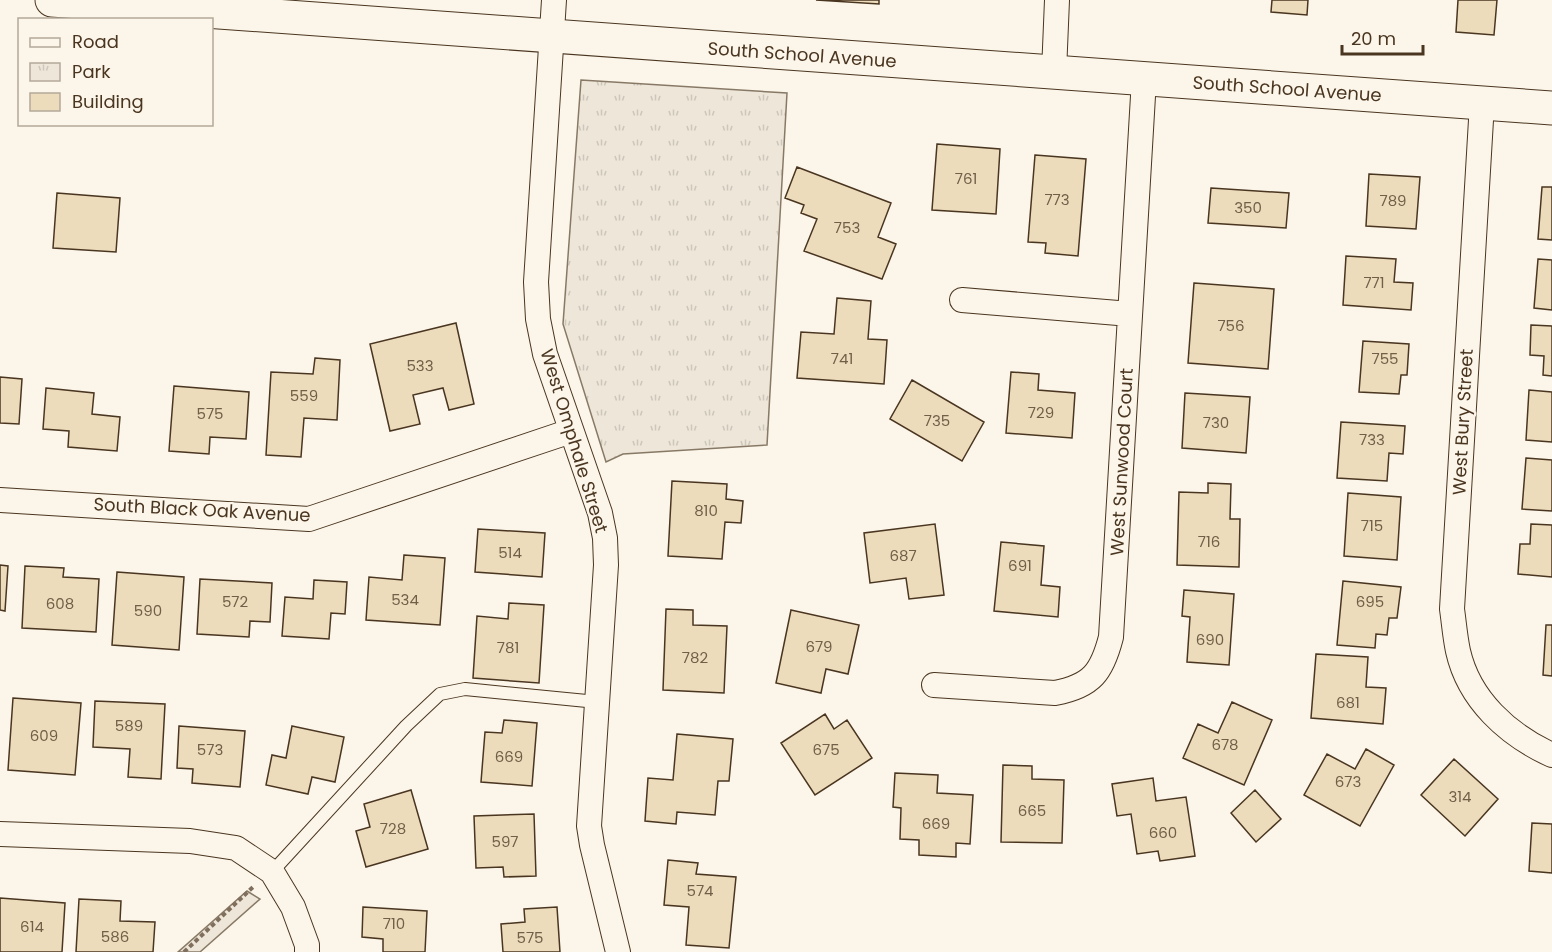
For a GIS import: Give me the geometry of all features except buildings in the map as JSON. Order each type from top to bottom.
[{"type":"street","name":"South School Avenue","points":[[52,0],[107,2],[552,37],[1552,108]]},
{"type":"street","name":"West Omphale Street","points":[[554,0],[536,282],[538,319],[545,354],[600,513],[605,538],[606,565],[590,826],[592,845],[618,952]]},
{"type":"street","points":[[1054,72],[1057,0]]},
{"type":"street","name":"West Sunwood Court","points":[[934,685],[1055,693],[1074,690],[1092,679],[1105,659],[1112,637],[1144,79]]},
{"type":"street","name":"West Bury Street","points":[[1482,103],[1452,609],[1459,653],[1477,696],[1505,726],[1529,744],[1552,755]]},
{"type":"street","points":[[962,300],[1130,314]]},
{"type":"street","name":"South Black Oak Avenue","points":[[0,500],[309,519],[571,431]]},
{"type":"street","points":[[0,834],[190,841],[236,848],[272,872],[293,906],[307,945],[307,952]]},
{"type":"lane","points":[[272,872],[406,726],[440,694],[465,689],[597,702]]},
{"type":"path","points":[[184,952],[253,887]]},
{"type":"green space","points":[[581,80],[787,93],[767,445],[623,454],[606,462],[563,324]]},
{"type":"green space","points":[[247,891],[260,899],[200,952],[178,952]]}]
